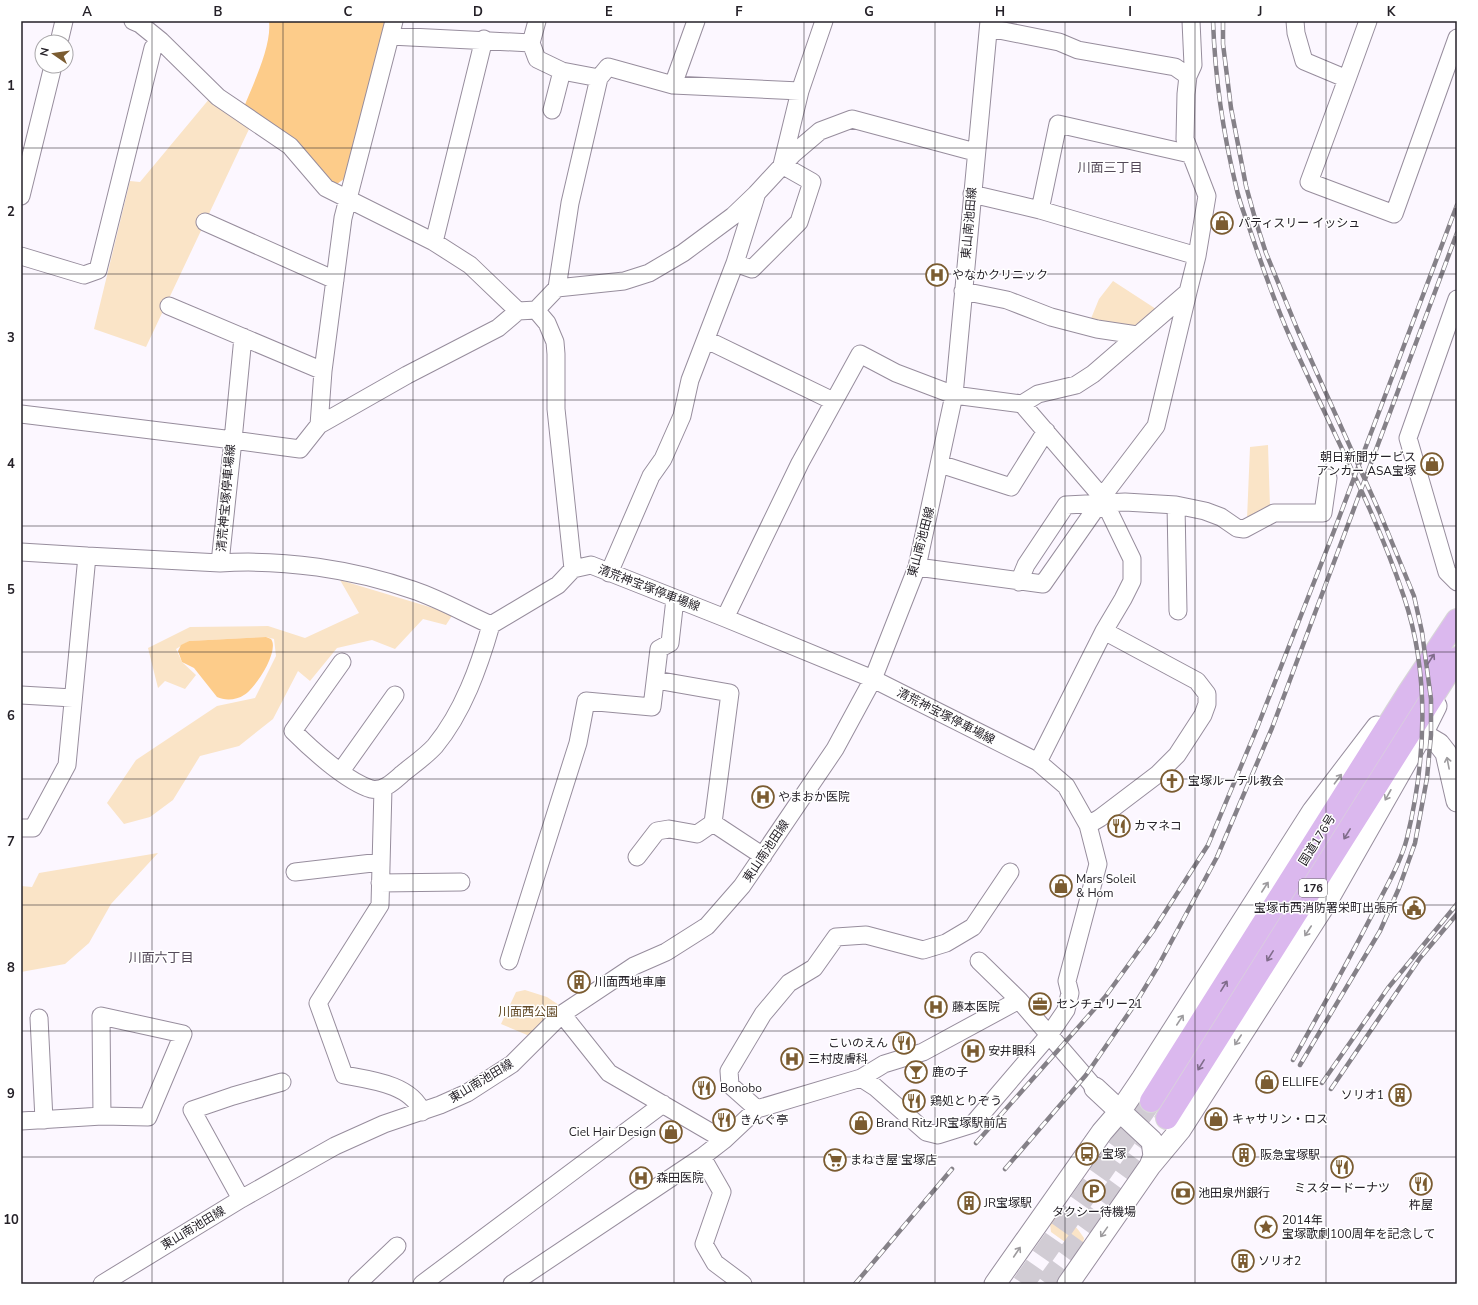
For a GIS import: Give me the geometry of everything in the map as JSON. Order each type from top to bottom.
[{"type":"highway","name":"国道176号","points":[[1151,1102],[1457,620]]},
{"type":"highway","name":"国道176号","points":[[1167,1118],[1457,659]]},
{"type":"street","points":[[61,34],[64,21]]},
{"type":"street","points":[[133,21],[140,24],[162,41],[218,97],[290,146],[326,188],[434,242],[470,265],[518,311]]},
{"type":"street","points":[[537,21],[531,43],[537,59],[562,71],[599,78]]},
{"type":"street","points":[[673,85],[696,21]]},
{"type":"street","points":[[782,165],[800,91],[824,21]]},
{"type":"street","points":[[917,568],[1043,584],[1156,426],[1197,256],[1207,196],[1190,154],[1186,139],[1186,94],[1188,76],[1193,65],[1191,21]]},
{"type":"street","points":[[1295,21],[1296,33],[1304,61],[1346,80]]},
{"type":"street","points":[[1368,21],[1309,182],[1394,214],[1457,38]]},
{"type":"street","points":[[989,24],[1059,42],[1078,50],[1175,67],[1188,76]]},
{"type":"street","name":"東山南池田線","points":[[102,1284],[241,1199],[335,1146],[384,1124],[422,1112],[467,1093],[512,1064],[562,1014],[634,966],[666,952],[708,926],[742,886],[835,749],[873,679],[917,568],[954,395],[975,152],[989,24]]},
{"type":"street","points":[[319,425],[323,371],[348,198],[392,28],[531,43]]},
{"type":"street","points":[[434,242],[484,39]]},
{"type":"street","points":[[21,256],[84,275],[98,270],[153,48],[162,41]]},
{"type":"street","points":[[243,337],[233,440],[300,449],[319,425],[401,379],[498,328],[518,311],[536,310],[557,288],[570,203],[599,78],[608,67],[673,85],[800,91]]},
{"type":"street","points":[[552,110],[562,71]]},
{"type":"street","points":[[21,196],[51,74]]},
{"type":"street","points":[[557,288],[624,281],[649,273],[683,252],[733,216],[756,194],[782,165],[820,131],[852,119],[975,152]]},
{"type":"street","points":[[1040,210],[1058,124],[1190,154]]},
{"type":"street","points":[[735,263],[752,269],[799,222],[812,182],[782,165]]},
{"type":"street","points":[[609,573],[651,476],[663,459],[682,416],[690,380],[735,263],[756,194]]},
{"type":"street","points":[[972,194],[1040,210],[1197,256]]},
{"type":"street","points":[[204,222],[335,280]]},
{"type":"street","points":[[963,291],[1007,300],[1051,317],[1097,329],[1137,335]]},
{"type":"street","points":[[725,618],[772,518],[833,401],[860,354],[896,373],[954,395],[1022,404],[1038,394],[1076,385],[1103,368],[1137,335],[1188,292]]},
{"type":"street","points":[[1454,574],[1408,438],[1456,302]]},
{"type":"street","points":[[169,306],[323,371]]},
{"type":"street","points":[[342,662],[293,731],[311,750],[341,771],[372,789],[383,788],[434,747],[454,717],[468,690],[482,656],[491,625],[558,586],[573,569],[556,410],[555,342],[547,323],[536,310]]},
{"type":"street","points":[[706,340],[833,401]]},
{"type":"street","points":[[1022,404],[1103,500],[1132,559],[1132,581],[1104,631],[1038,762]]},
{"type":"street","name":"清荒神宝塚停車場線","points":[[21,414],[233,440],[220,563],[238,562],[326,568],[367,577],[414,590],[491,625]]},
{"type":"street","points":[[940,464],[1011,487],[1046,431]]},
{"type":"street","points":[[1019,582],[1026,565],[1066,505],[1103,500],[1176,505],[1205,511],[1222,517],[1237,528],[1244,529],[1274,513],[1323,513],[1328,478]]},
{"type":"street","points":[[1176,505],[1178,611]]},
{"type":"street","points":[[21,552],[220,563]]},
{"type":"street","points":[[21,828],[33,828],[67,765],[87,556]]},
{"type":"street","name":"清荒神宝塚停車場線","points":[[573,569],[591,565],[873,679],[1038,762],[1066,786],[1088,825],[1098,864],[1067,981],[1070,993],[1066,1010],[1049,1035],[973,1124],[938,1135],[926,1132],[875,1087],[861,1078]]},
{"type":"street","points":[[509,961],[578,743],[586,701],[652,707],[659,649],[670,643],[675,599]]},
{"type":"street","points":[[1088,825],[1100,818],[1158,774],[1177,755],[1203,715],[1208,704],[1207,694],[1197,681],[1104,631]]},
{"type":"street","points":[[1068,1284],[1150,1166],[1180,1130],[1327,901],[1422,734],[1457,659]]},
{"type":"street","points":[[637,857],[657,831],[669,829],[697,834],[713,823],[730,693],[656,680]]},
{"type":"street","points":[[995,1284],[1102,1132],[1121,1110],[1142,1079],[1313,811],[1376,728],[1410,692]]},
{"type":"street","points":[[21,695],[73,698]]},
{"type":"street","points":[[341,771],[395,695]]},
{"type":"street","points":[[1422,734],[1439,744],[1446,753],[1457,801]]},
{"type":"street","points":[[383,788],[380,905],[318,1004],[344,1075],[385,1084],[396,1088],[416,1100],[422,1112]]},
{"type":"street","points":[[713,823],[763,856]]},
{"type":"street","points":[[295,872],[381,862]]},
{"type":"street","points":[[757,1109],[730,1085],[729,1071],[763,1014],[789,983],[814,968],[836,937],[866,935],[923,950],[946,943],[973,927],[1010,872]]},
{"type":"street","points":[[380,884],[462,882]]},
{"type":"street","points":[[979,961],[1019,1000],[1095,1088],[1148,1136],[1154,1147],[1150,1166]]},
{"type":"street","points":[[512,1284],[702,1157],[724,1140],[757,1109],[861,1078],[884,1064],[922,1052],[1019,1000]]},
{"type":"street","points":[[562,1014],[609,1072],[724,1140]]},
{"type":"street","points":[[21,1121],[102,1116],[148,1117],[183,1034],[101,1016],[102,1116]]},
{"type":"street","points":[[39,1018],[44,1120]]},
{"type":"street","points":[[1095,1088],[1113,1094],[1128,1090],[1142,1079]]},
{"type":"street","points":[[241,1199],[192,1110],[282,1082]]},
{"type":"street","points":[[1095,1088],[1102,1102],[1104,1116],[1102,1132]]},
{"type":"street","points":[[422,1284],[663,1104]]},
{"type":"street","points":[[1102,1132],[1124,1128],[1140,1131],[1148,1136]]},
{"type":"street","points":[[702,1157],[722,1192],[704,1244],[715,1263],[743,1284]]},
{"type":"street","points":[[357,1284],[397,1246]]},
{"type":"green space","points":[[210,98],[250,127],[146,347],[94,329],[130,181],[140,182]]},
{"type":"green space","points":[[1113,281],[1156,309],[1135,329],[1090,321],[1099,299]]},
{"type":"green space","points":[[1268,445],[1270,507],[1247,519],[1250,447]]},
{"type":"green space","points":[[340,580],[453,614],[446,625],[423,619],[395,649],[372,640],[337,648],[310,681],[298,671],[273,719],[239,746],[200,756],[173,800],[150,817],[124,824],[107,803],[136,760],[217,706],[255,698],[276,656],[274,639],[266,637],[189,641],[176,649],[182,662],[196,675],[185,689],[165,681],[158,688],[148,648],[190,627],[268,626],[305,638],[359,613]]},
{"type":"green space","points":[[158,853],[111,904],[89,943],[65,964],[21,972],[21,886],[32,887],[39,873]]},
{"type":"green space","name":"川面西公園","points":[[525,990],[547,997],[562,1007],[532,1037],[501,1024],[516,992]]},
{"type":"green space","points":[[1055,1218],[1068,1221],[1078,1230],[1084,1238],[1079,1249],[1072,1247],[1051,1232],[1050,1224]]},
{"type":"shaded area","points":[[269,21],[388,21],[346,174],[344,179],[337,184],[332,183],[244,107],[265,53],[268,42]]},
{"type":"shaded area","points":[[266,637],[271,639],[273,645],[272,652],[265,669],[260,678],[249,691],[241,697],[234,699],[217,697],[194,668],[182,662],[178,651],[181,645],[189,641]]},
{"type":"tunnel","points":[[1023,1284],[1151,1101]]},
{"type":"tunnel","points":[[1047,1284],[1167,1118]]},
{"type":"railway","points":[[1213,21],[1220,104],[1237,192],[1269,286],[1305,369],[1365,498],[1392,564],[1404,597],[1412,626],[1418,656],[1421,687],[1421,748],[1418,778],[1407,838],[1401,856],[1335,985],[1293,1060]]},
{"type":"railway","points":[[1223,21],[1223,44],[1231,108],[1246,186],[1256,222],[1266,253],[1298,331],[1379,511],[1414,596],[1422,632],[1431,699],[1431,735],[1427,778],[1415,843],[1399,888],[1380,931],[1300,1065]]},
{"type":"railway","points":[[976,1143],[1105,997],[1153,931],[1208,845],[1257,728],[1334,531],[1457,205]]},
{"type":"railway","points":[[1005,1169],[1086,1075],[1135,1004],[1157,968],[1217,857],[1272,728],[1457,233]]},
{"type":"railway","points":[[1322,1083],[1388,988],[1457,904]]},
{"type":"railway","points":[[1331,1089],[1420,958],[1457,914]]},
{"type":"railway","points":[[855,1284],[952,1169]]},
{"type":"place","name":"パティスリー イッシュ","points":[[1222,223]]},
{"type":"place","name":"やなかクリニック","points":[[937,275]]},
{"type":"place","name":"朝日新聞サービス アンカー ASA宝塚","points":[[1432,464]]},
{"type":"place","name":"宝塚ルーテル教会","points":[[1172,781]]},
{"type":"place","name":"やまおか医院","points":[[763,797]]},
{"type":"place","name":"カマネコ","points":[[1119,826]]},
{"type":"place","name":"Mars Soleil & Hom","points":[[1061,886]]},
{"type":"place","name":"宝塚市西消防署栄町出張所","points":[[1414,908]]},
{"type":"place","name":"川面西地車庫","points":[[579,982]]},
{"type":"place","name":"センチュリー21","points":[[1040,1004]]},
{"type":"place","name":"藤本医院","points":[[936,1007]]},
{"type":"place","name":"こいのえん","points":[[904,1043]]},
{"type":"place","name":"安井眼科","points":[[973,1051]]},
{"type":"place","name":"三村皮膚科","points":[[792,1059]]},
{"type":"place","name":"鹿の子","points":[[916,1072]]},
{"type":"place","name":"ELLIFE","points":[[1267,1082]]},
{"type":"place","name":"Bonobo","points":[[704,1088]]},
{"type":"place","name":"ソリオ1","points":[[1400,1095]]},
{"type":"place","name":"鶏処とりぞう","points":[[914,1101]]},
{"type":"place","name":"キャサリン・ロス","points":[[1216,1119]]},
{"type":"place","name":"きんぐ亭","points":[[724,1120]]},
{"type":"place","name":"Brand Ritz JR宝塚駅前店","points":[[861,1123]]},
{"type":"place","name":"Ciel Hair Design","points":[[671,1132]]},
{"type":"place","name":"宝塚","points":[[1087,1154]]},
{"type":"place","name":"阪急宝塚駅","points":[[1244,1155]]},
{"type":"place","name":"まねき屋 宝塚店","points":[[835,1160]]},
{"type":"place","name":"ミスタードーナツ","points":[[1342,1167]]},
{"type":"place","name":"森田医院","points":[[641,1178]]},
{"type":"place","name":"杵屋","points":[[1421,1184]]},
{"type":"place","name":"タクシー待機場","points":[[1094,1191]]},
{"type":"place","name":"池田泉州銀行","points":[[1183,1193]]},
{"type":"place","name":"JR宝塚駅","points":[[969,1203]]},
{"type":"place","name":"2014年 宝塚歌劇100周年を記念して","points":[[1266,1227]]},
{"type":"place","name":"ソリオ2","points":[[1243,1261]]},
{"type":"district","name":"川面三丁目","points":[[1110,168]]},
{"type":"district","name":"川面六丁目","points":[[161,958]]}]
